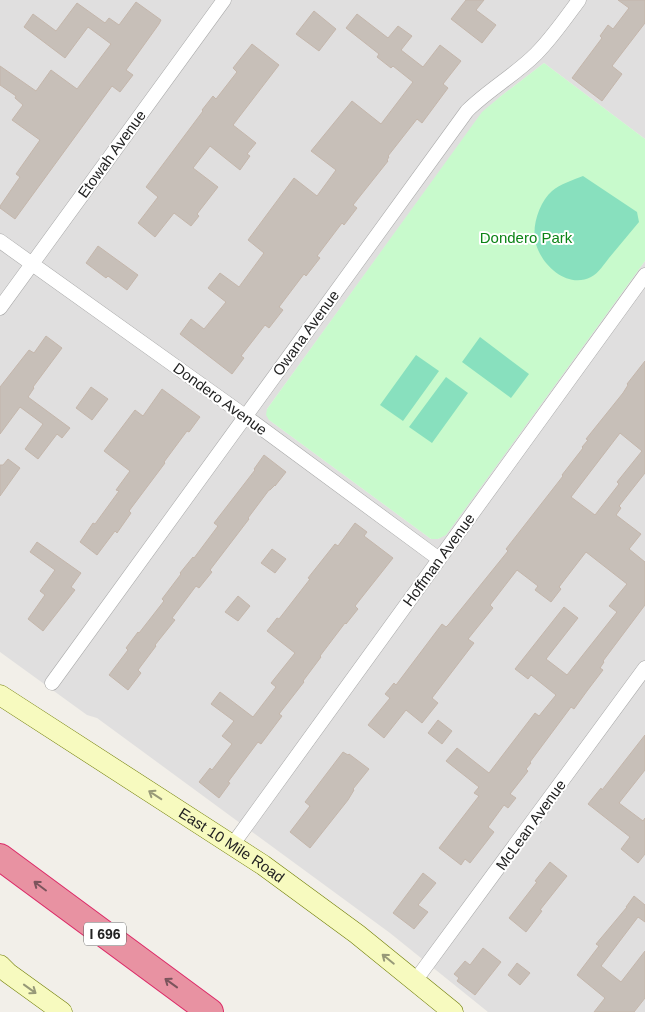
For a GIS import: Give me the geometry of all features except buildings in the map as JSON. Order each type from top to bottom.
[{"type":"highway","name":"I 696","points":[[0,857],[210,1012]]},
{"type":"main road","name":"East 10 Mile Road","points":[[0,695],[233,844],[357,934],[453,1012]]},
{"type":"main road","points":[[0,965],[8,973],[62,1012]]},
{"type":"street","name":"Etowah Avenue","points":[[0,308],[224,0]]},
{"type":"street","name":"Owana Avenue","points":[[52,683],[467,111],[480,98],[535,55],[554,34],[579,0]]},
{"type":"street","name":"Dondero Avenue","points":[[0,241],[440,558]]},
{"type":"street","name":"Hoffman Avenue","points":[[233,844],[645,275]]},
{"type":"street","name":"McLean Avenue","points":[[416,981],[645,668]]},
{"type":"shaded area","points":[[0,0],[645,0],[645,139],[544,63],[482,113],[267,409],[269,420],[431,539],[438,539],[446,534],[645,261],[645,1012],[488,1012],[390,933],[97,718],[87,715],[0,652]]},
{"type":"green space","name":"Dondero Park","points":[[544,63],[645,139],[645,261],[446,535],[438,539],[431,539],[269,420],[266,415],[267,409],[482,112]]},
{"type":"green space","points":[[583,176],[637,212],[639,222],[596,273],[582,280],[574,280],[565,278],[557,273],[544,260],[536,244],[535,223],[543,202],[552,191],[567,182]]},
{"type":"green space","points":[[480,337],[529,374],[511,398],[462,362]]},
{"type":"green space","points":[[416,355],[439,371],[403,421],[380,405]]},
{"type":"green space","points":[[446,377],[468,393],[432,443],[409,427]]}]
